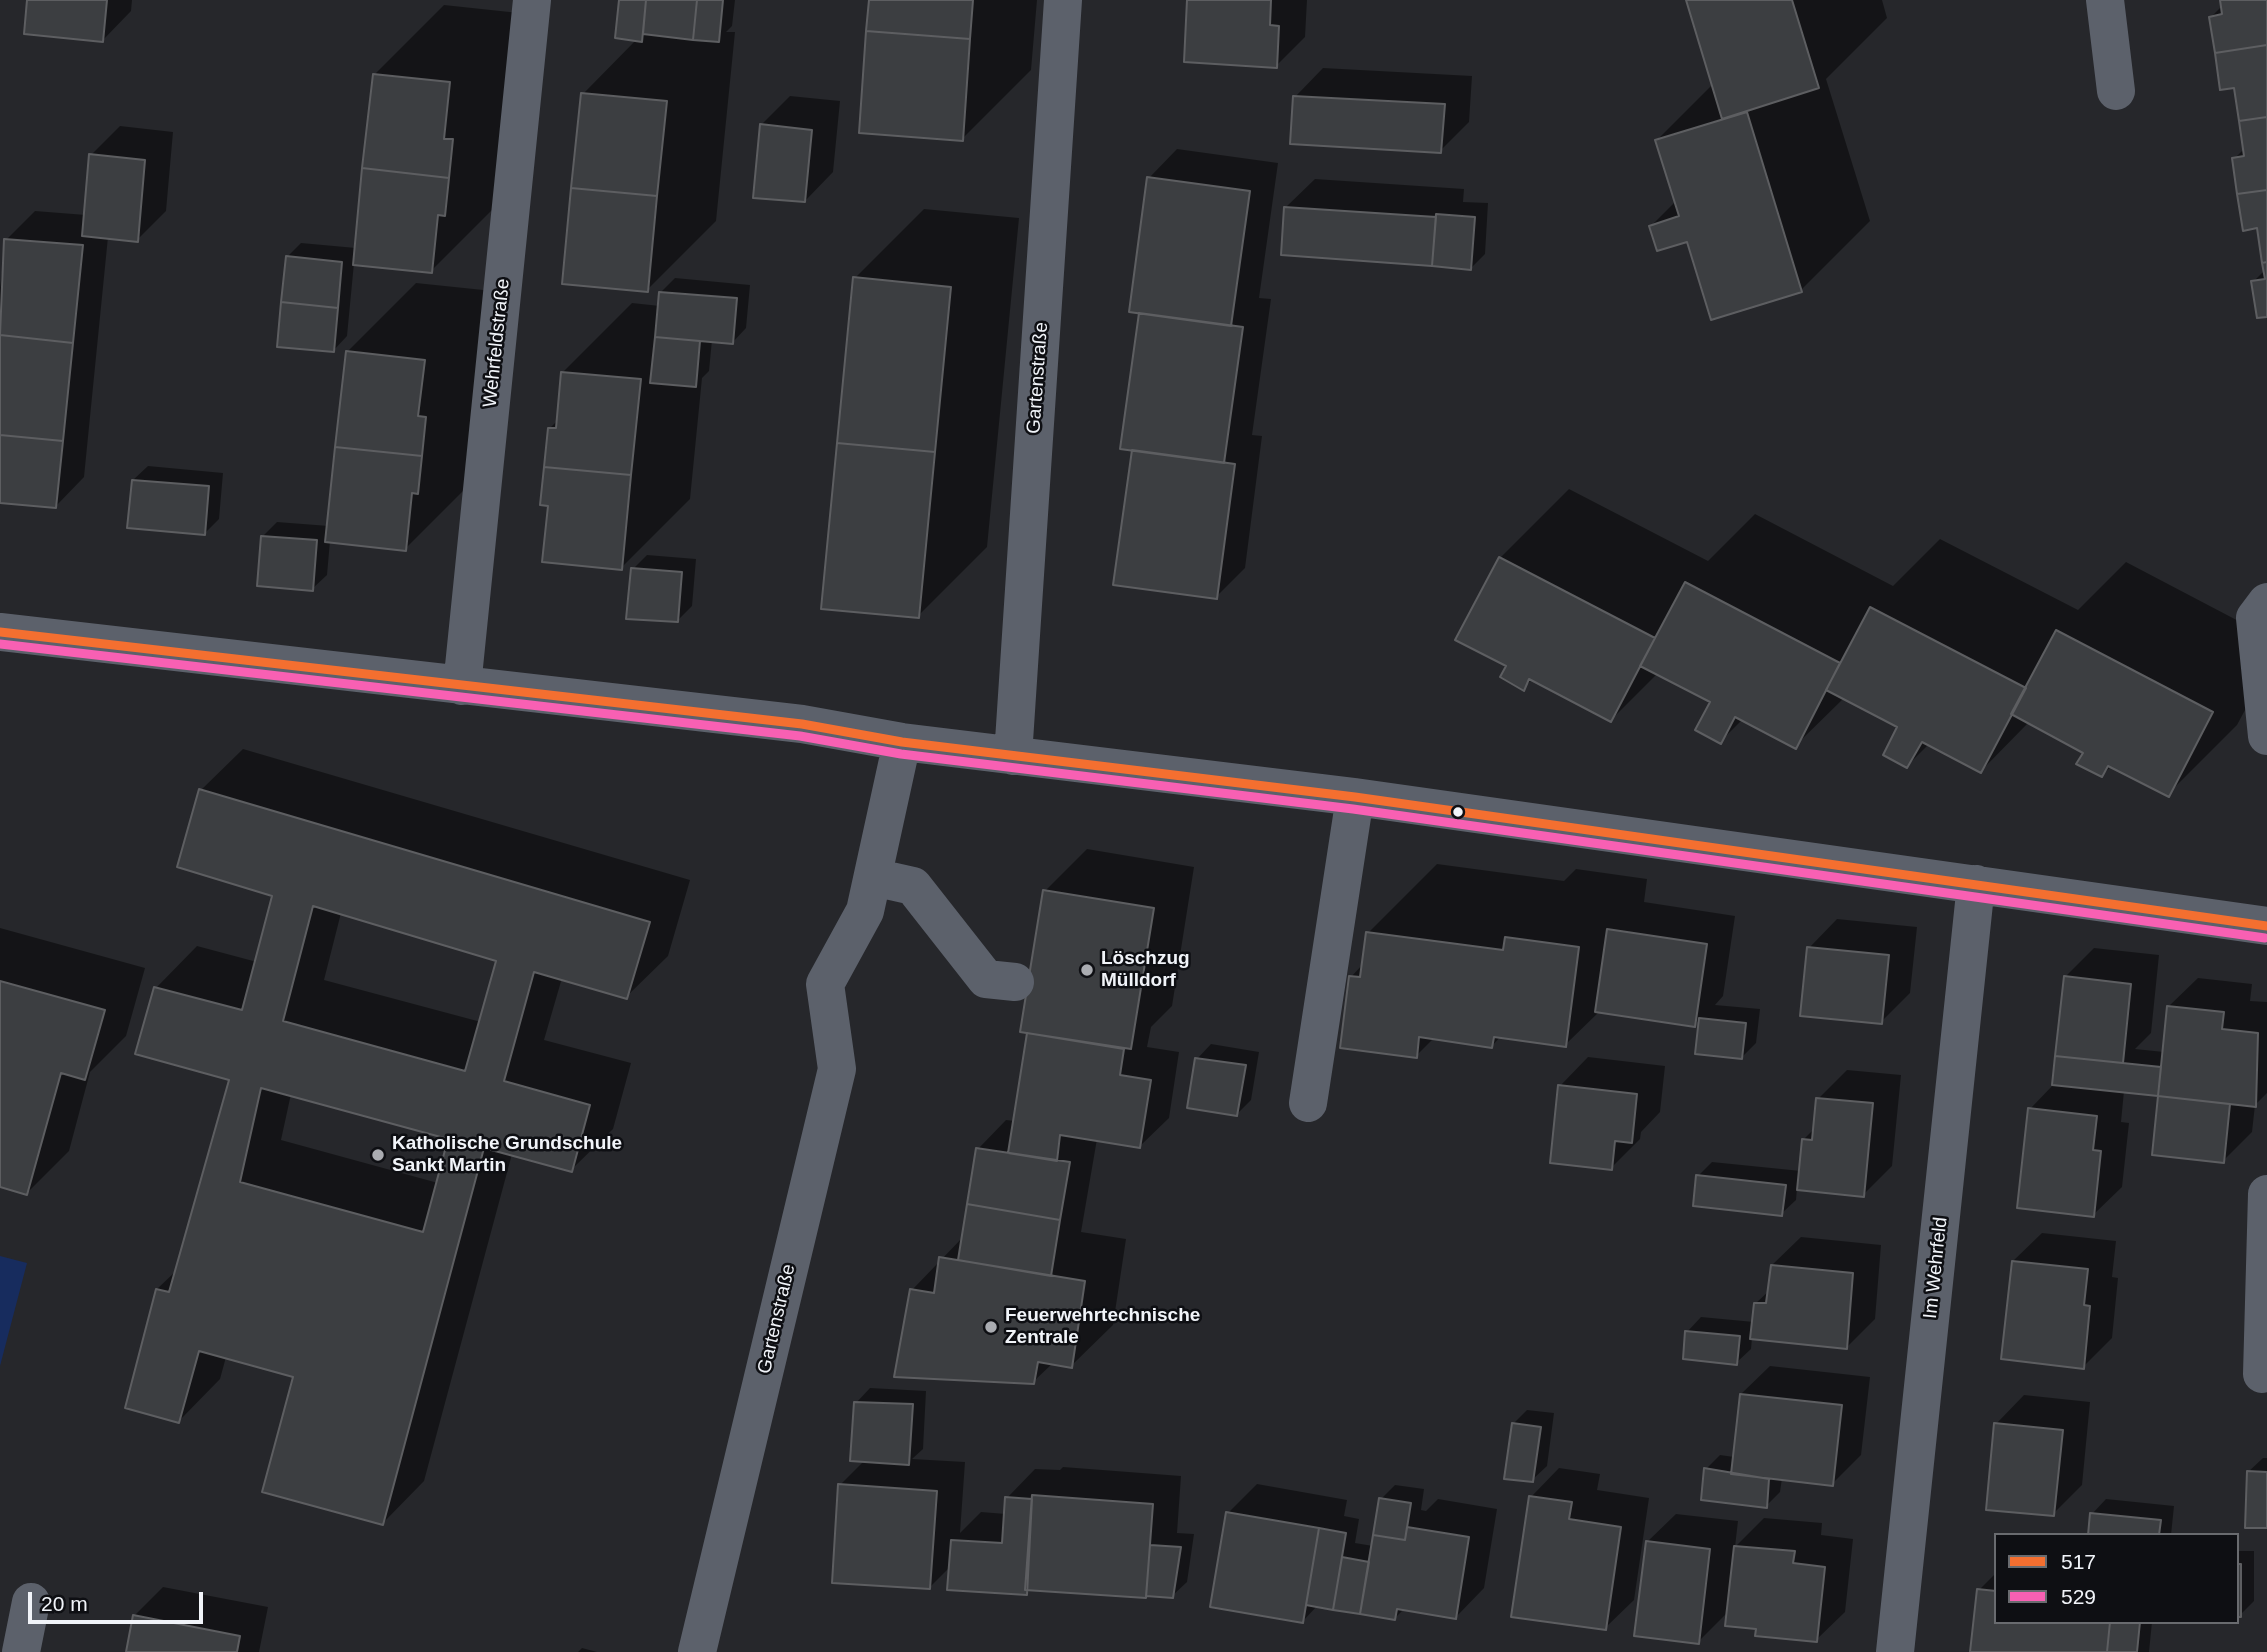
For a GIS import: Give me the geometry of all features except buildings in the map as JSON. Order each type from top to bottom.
[{"type":"street","name":"Wehrfeldstraße","points":[[462,687],[532,0]]},
{"type":"street","name":"Gartenstraße","points":[[1013,755],[1063,0]]},
{"type":"street","points":[[2105,0],[2116,91]]},
{"type":"street","points":[[2267,602],[2255,618],[2267,736]]},
{"type":"street","points":[[0,632],[802,724],[902,742],[1355,797],[2267,926]]},
{"type":"street","points":[[902,742],[873,877],[913,886],[986,979],[1015,982]]},
{"type":"street","points":[[1308,1103],[1355,797]]},
{"type":"street","name":"Gartenstraße","points":[[697,1652],[836,1069],[825,984],[865,911],[873,877]]},
{"type":"street","name":"Im Wehrfeld","points":[[1895,1652],[1976,884]]},
{"type":"street","points":[[2262,1374],[2267,1194]]},
{"type":"street","points":[[21,1652],[31,1602]]},
{"type":"shaded area","points":[[0,1256],[27,1263],[0,1366]]},
{"type":"transit line","name":"517","points":[[0,632],[802,724],[902,742],[1355,797],[2267,926]]},
{"type":"transit line","name":"529","points":[[0,644],[800,736],[901,754],[1353,809],[2265,938]]},
{"type":"place","name":"Löschzug Mülldorf","points":[[1087,970]]},
{"type":"place","name":"Katholische Grundschule Sankt Martin","points":[[378,1155]]},
{"type":"place","name":"Feuerwehrtechnische Zentrale","points":[[991,1327]]}]
